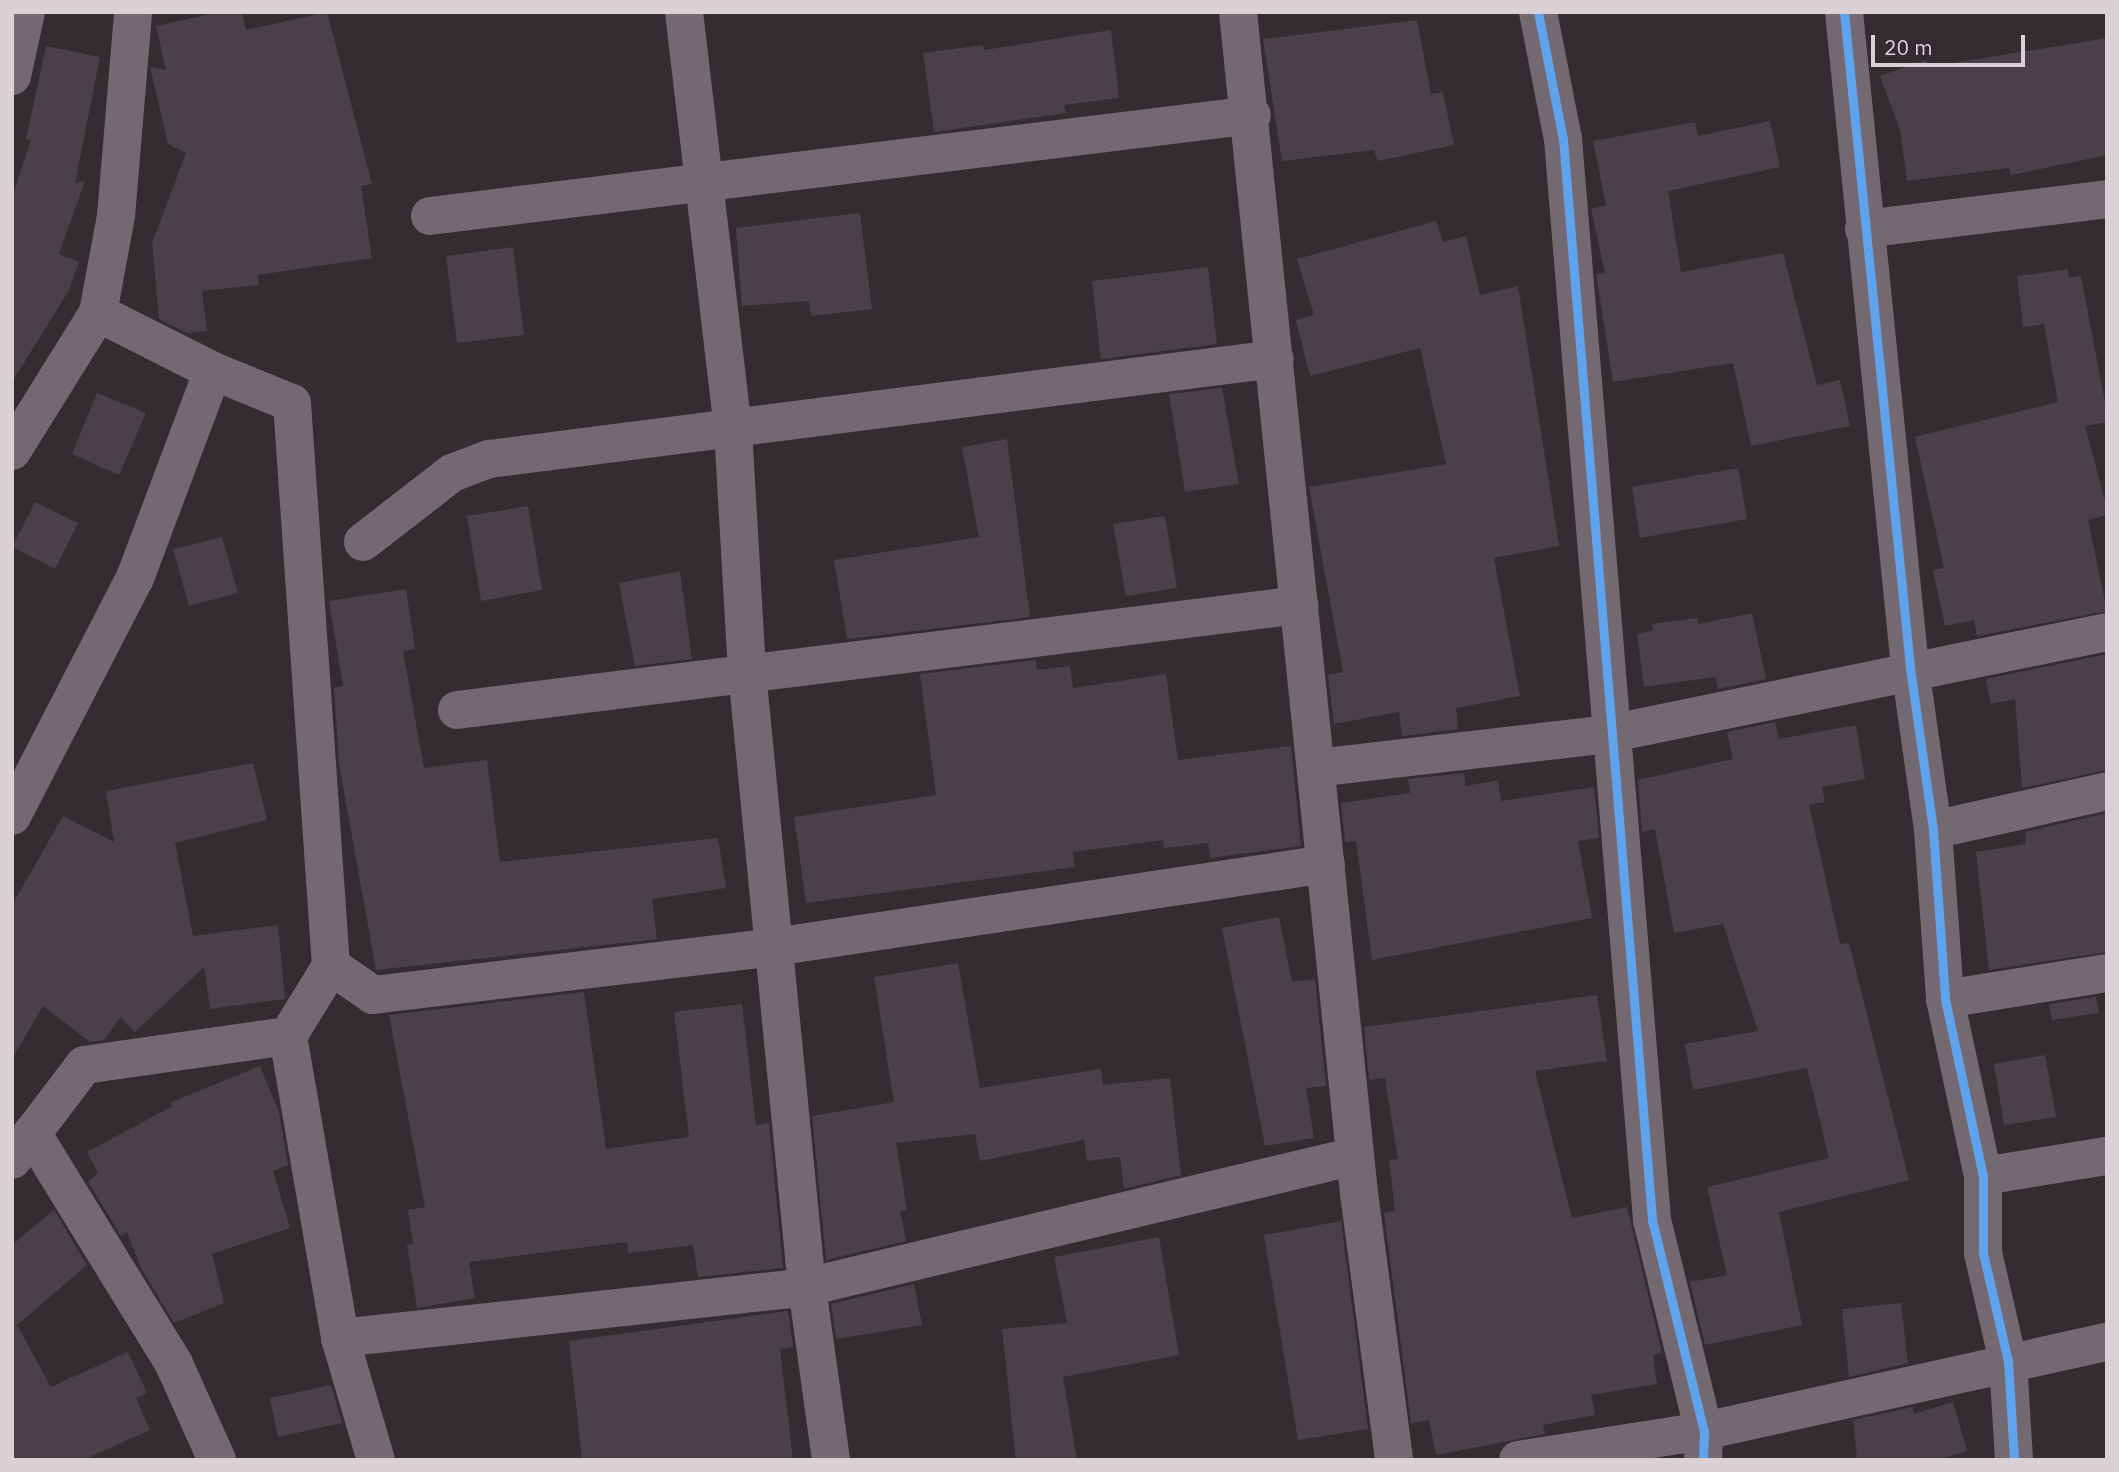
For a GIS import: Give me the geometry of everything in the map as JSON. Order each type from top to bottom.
[{"type":"street","points":[[12,76],[26,12]]},
{"type":"street","points":[[12,451],[98,313],[116,216],[133,12]]},
{"type":"street","points":[[684,12],[733,429],[747,672],[807,1287],[831,1460]]},
{"type":"street","points":[[1237,12],[1252,115],[1298,605],[1355,1156],[1394,1460]]},
{"type":"street","points":[[1538,12],[1563,139],[1608,734],[1652,1220],[1704,1446]]},
{"type":"street","points":[[1844,12],[1910,668],[1933,830],[1945,999],[1983,1177],[1983,1253],[2008,1361],[2014,1460]]},
{"type":"street","points":[[430,216],[704,185],[1252,115]]},
{"type":"street","points":[[1864,229],[2107,199]]},
{"type":"street","points":[[98,313],[213,371],[292,402],[331,966],[288,1036],[340,1338],[376,1460]]},
{"type":"street","points":[[363,542],[470,463],[1275,359]]},
{"type":"street","points":[[12,816],[135,578],[213,371]]},
{"type":"street","points":[[457,710],[1298,605]]},
{"type":"street","points":[[1316,768],[1608,734],[1910,668],[2107,632]]},
{"type":"street","points":[[1933,830],[2107,791]]},
{"type":"street","points":[[331,966],[373,995],[774,947],[1326,864]]},
{"type":"street","points":[[1945,999],[2107,974]]},
{"type":"street","points":[[217,1460],[174,1364],[22,1146],[84,1065],[288,1036]]},
{"type":"street","points":[[340,1338],[807,1287],[1355,1156]]},
{"type":"street","points":[[1983,1177],[2107,1156]]},
{"type":"street","points":[[1518,1460],[1704,1446],[2008,1361],[2107,1342]]},
{"type":"building","points":[[220,12],[242,12],[246,30],[327,12],[372,184],[361,186],[372,258],[258,275],[259,285],[202,291],[207,331],[187,333],[159,319],[152,243],[186,153],[168,144],[150,67],[166,70],[156,26]]},
{"type":"building","points":[[1417,20],[1431,94],[1443,92],[1454,145],[1378,161],[1374,150],[1282,161],[1263,39]]},
{"type":"building","points":[[1111,30],[1119,98],[1064,105],[1066,113],[934,132],[923,53],[983,45],[984,50]]},
{"type":"building","points":[[2107,38],[2107,155],[2011,175],[2009,168],[1907,181],[1900,130],[1880,76],[1926,60],[1928,67]]},
{"type":"building","points":[[46,46],[100,57],[75,183],[85,181],[59,254],[79,262],[68,292],[12,382],[12,198],[31,140],[26,139]]},
{"type":"building","points":[[1770,121],[1780,167],[1668,191],[1681,272],[1783,253],[1817,385],[1840,380],[1850,426],[1751,446],[1733,363],[1613,382],[1596,274],[1605,273],[1591,209],[1606,205],[1593,141],[1695,122],[1698,136]]},
{"type":"building","points":[[860,213],[872,309],[811,316],[809,301],[742,306],[736,228]]},
{"type":"building","points":[[1436,221],[1443,242],[1466,236],[1480,295],[1518,286],[1559,546],[1494,558],[1520,696],[1456,708],[1458,729],[1402,736],[1399,712],[1334,724],[1328,675],[1343,672],[1309,487],[1446,464],[1420,348],[1310,376],[1296,320],[1314,315],[1297,259]]},
{"type":"building","points":[[513,247],[524,335],[457,343],[446,256]]},
{"type":"building","points":[[1208,267],[1217,344],[1101,359],[1092,281]]},
{"type":"building","points":[[2068,269],[2069,278],[2081,276],[2107,413],[2107,422],[2085,426],[2107,508],[2107,515],[2088,520],[2107,611],[1977,636],[1974,620],[1945,626],[1933,570],[1944,568],[1915,437],[2058,402],[2044,324],[2023,327],[2017,276]]},
{"type":"building","points":[[1222,388],[1239,484],[1185,492],[1169,394]]},
{"type":"building","points":[[97,393],[146,413],[119,475],[72,454]]},
{"type":"building","points":[[1007,439],[1030,617],[847,639],[834,560],[979,537],[962,447]]},
{"type":"building","points":[[1738,468],[1747,519],[1640,538],[1632,487]]},
{"type":"building","points":[[35,502],[78,523],[55,569],[12,547]]},
{"type":"building","points":[[528,506],[542,590],[481,601],[467,516]]},
{"type":"building","points":[[1165,516],[1177,588],[1126,596],[1113,524]]},
{"type":"building","points":[[222,537],[238,593],[189,606],[173,549]]},
{"type":"building","points":[[680,571],[692,659],[635,666],[619,583]]},
{"type":"building","points":[[406,589],[415,649],[403,651],[424,768],[487,760],[500,862],[718,838],[726,888],[652,899],[657,939],[376,970],[339,764],[334,688],[343,686],[329,601]]},
{"type":"building","points":[[1752,613],[1766,679],[1718,689],[1715,677],[1644,687],[1637,634],[1653,630],[1652,624],[1698,618],[1698,624]]},
{"type":"building","points":[[2107,654],[2107,770],[2022,788],[2015,699],[1991,704],[1986,679]]},
{"type":"building","points":[[1036,660],[1037,670],[1070,666],[1073,688],[1166,674],[1178,760],[1291,746],[1301,846],[1210,858],[1208,843],[1164,848],[1163,840],[1073,852],[1075,867],[806,903],[794,817],[936,795],[920,674]]},
{"type":"building","points":[[1775,722],[1779,739],[1856,725],[1865,779],[1822,787],[1825,802],[1809,805],[1840,944],[1849,943],[1909,1180],[1779,1212],[1802,1325],[1705,1345],[1690,1282],[1727,1275],[1707,1187],[1829,1158],[1807,1068],[1693,1090],[1685,1044],[1758,1031],[1723,924],[1674,933],[1655,829],[1642,832],[1638,780],[1733,759],[1727,732]]},
{"type":"building","points":[[253,763],[267,820],[175,843],[193,936],[278,925],[285,999],[210,1009],[204,967],[135,1032],[121,1017],[104,1040],[90,1042],[43,1006],[12,1059],[12,905],[63,816],[114,842],[106,791]]},
{"type":"building","points":[[1464,773],[1466,786],[1498,780],[1501,801],[1594,787],[1599,838],[1578,841],[1592,918],[1372,960],[1356,841],[1345,842],[1341,803],[1410,793],[1408,779]]},
{"type":"building","points":[[2107,813],[2107,952],[1989,970],[1976,852],[2026,844],[2025,832]]},
{"type":"building","points":[[1279,917],[1292,982],[1315,979],[1326,1086],[1306,1088],[1314,1138],[1265,1146],[1222,928]]},
{"type":"building","points":[[958,963],[980,1088],[1101,1069],[1103,1085],[1170,1078],[1181,1175],[1124,1189],[1120,1157],[1087,1161],[1084,1140],[980,1161],[975,1134],[896,1143],[907,1210],[900,1211],[906,1241],[826,1260],[812,1116],[894,1102],[874,977]]},
{"type":"building","points":[[584,992],[606,1149],[689,1137],[674,1012],[742,1004],[756,1125],[769,1123],[783,1268],[698,1277],[693,1245],[628,1253],[627,1242],[469,1262],[475,1298],[417,1308],[407,1245],[413,1244],[408,1210],[425,1207],[389,1015]]},
{"type":"building","points":[[1597,995],[1607,1061],[1535,1071],[1572,1218],[1627,1207],[1662,1353],[1653,1355],[1657,1384],[1591,1395],[1595,1415],[1543,1425],[1545,1434],[1436,1455],[1429,1420],[1411,1423],[1384,1213],[1395,1211],[1389,1160],[1398,1159],[1385,1078],[1369,1080],[1364,1027]]},
{"type":"building","points":[[2096,997],[2099,1013],[2052,1020],[2049,1004]]},
{"type":"building","points":[[2045,1055],[2056,1117],[2004,1125],[1994,1064]]},
{"type":"building","points":[[260,1066],[279,1112],[288,1165],[273,1171],[290,1228],[212,1254],[224,1303],[174,1323],[141,1268],[127,1232],[121,1236],[88,1182],[98,1173],[87,1152],[173,1106],[169,1103]]},
{"type":"building","points":[[54,1210],[87,1265],[17,1325],[51,1387],[128,1352],[147,1393],[136,1398],[150,1430],[83,1460],[12,1460],[12,1245]]},
{"type":"building","points":[[1341,1221],[1368,1429],[1298,1440],[1264,1235]]},
{"type":"building","points":[[1159,1237],[1179,1355],[1063,1377],[1077,1460],[1016,1460],[1002,1329],[1067,1323],[1054,1257]]},
{"type":"building","points":[[914,1284],[922,1325],[836,1339],[831,1304]]},
{"type":"building","points":[[1901,1303],[1908,1363],[1849,1377],[1842,1309]]},
{"type":"building","points":[[788,1311],[793,1347],[780,1349],[793,1460],[582,1460],[569,1341]]},
{"type":"building","points":[[331,1385],[342,1423],[278,1437],[270,1398]]},
{"type":"building","points":[[1953,1402],[1967,1451],[1937,1460],[1857,1460],[1853,1420],[1913,1407],[1914,1414]]},
{"type":"cycle path","points":[[1538,12],[1563,139],[1652,1220],[1704,1431],[1703,1460]]},
{"type":"cycle path","points":[[1844,12],[1910,668],[1933,830],[1945,999],[1983,1176],[1983,1253],[2008,1361],[2014,1460]]}]
